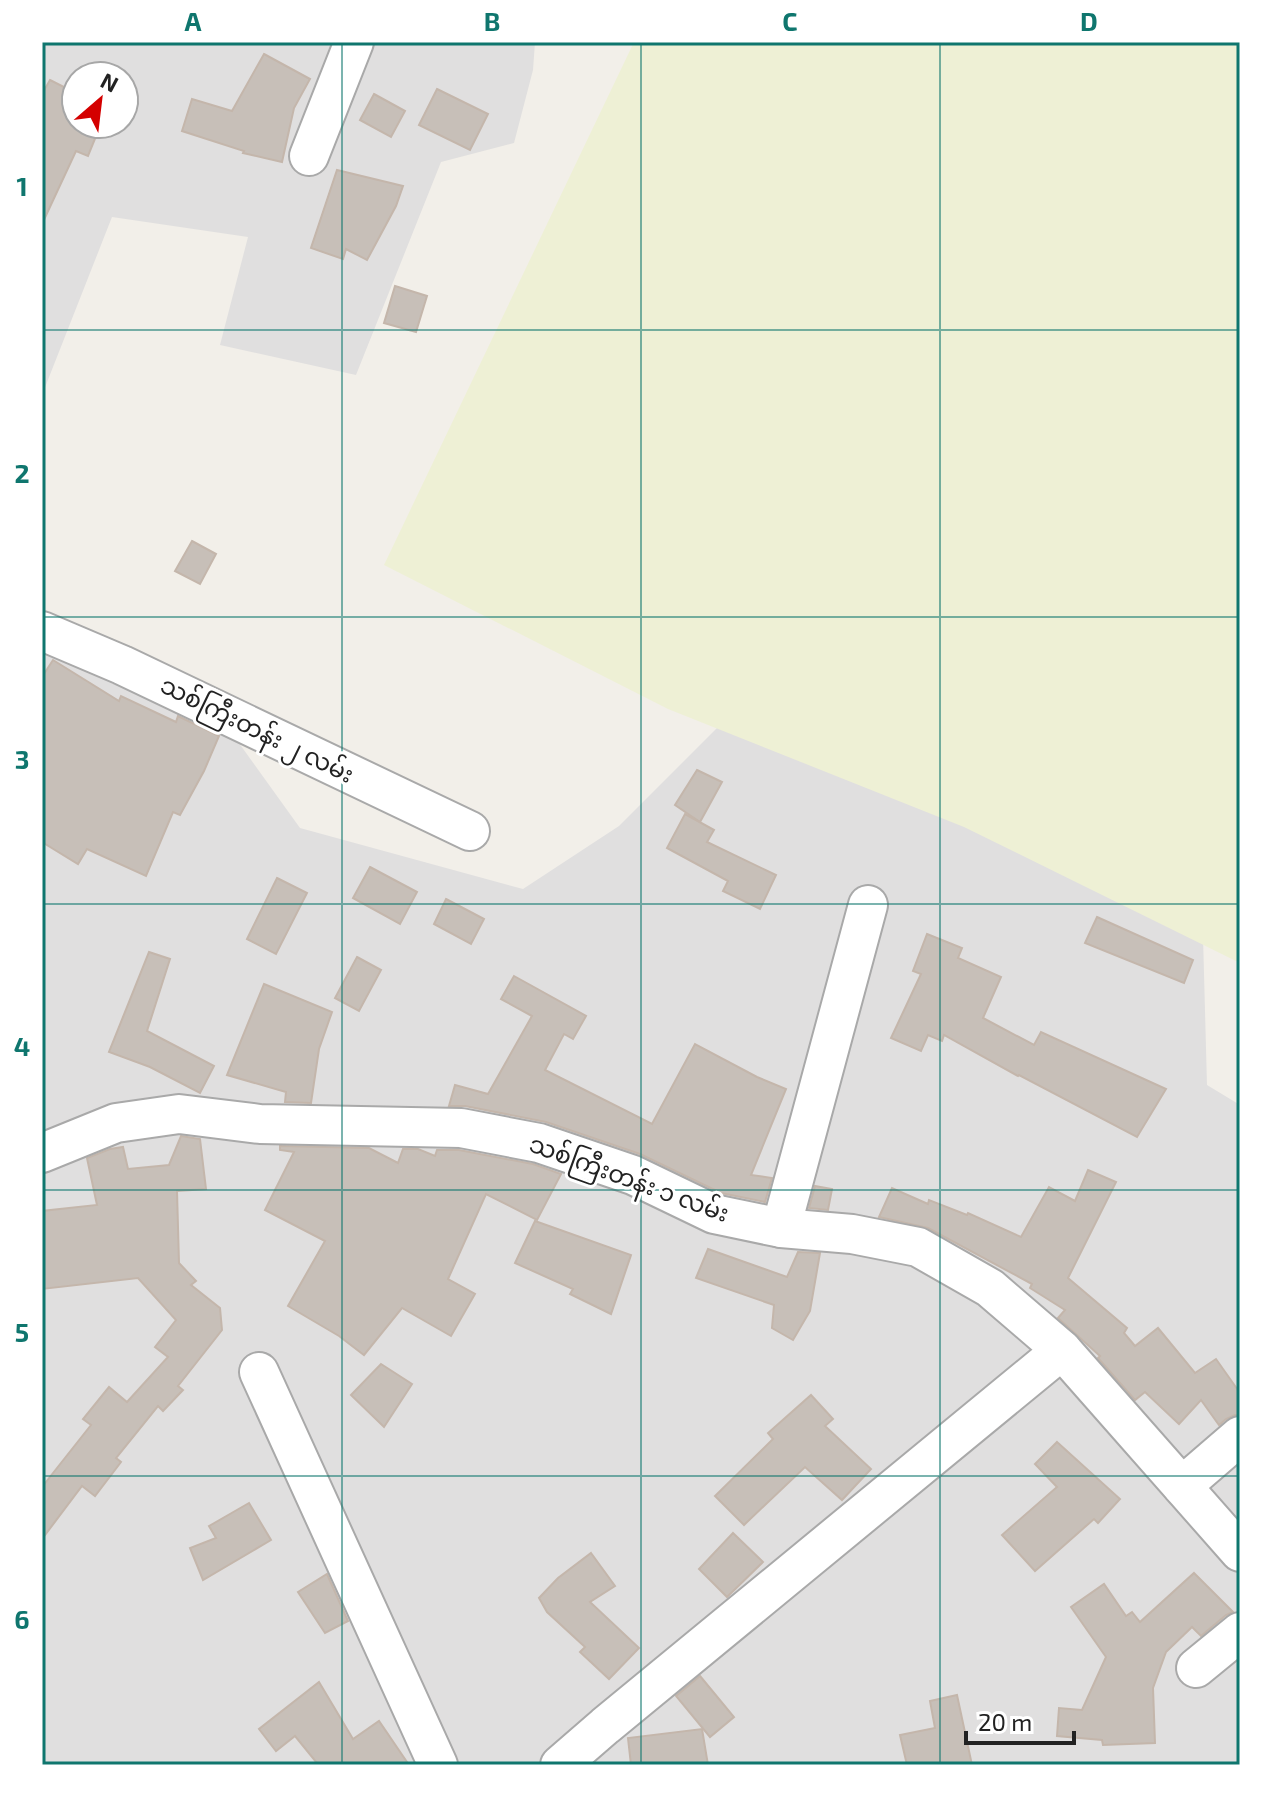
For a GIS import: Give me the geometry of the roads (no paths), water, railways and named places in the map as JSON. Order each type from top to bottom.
[{"type":"street","points":[[309,156],[354,42]]},
{"type":"street","name":"သစ်ကြီးတန်း ၂ လမ်း","points":[[42,631],[122,665],[470,831]]},
{"type":"street","points":[[781,1228],[868,905]]},
{"type":"street","name":"သစ်ကြီးတန်း ၁ လမ်း","points":[[42,1153],[116,1123],[179,1114],[260,1124],[461,1128],[539,1143],[633,1175],[714,1214],[781,1228],[852,1234],[918,1247],[990,1288],[1062,1350],[1240,1552]]},
{"type":"street","points":[[560,1765],[1062,1350]]},
{"type":"street","points":[[259,1372],[438,1765]]},
{"type":"street","points":[[1182,1486],[1240,1436]]},
{"type":"street","points":[[1196,1668],[1240,1632]]}]
